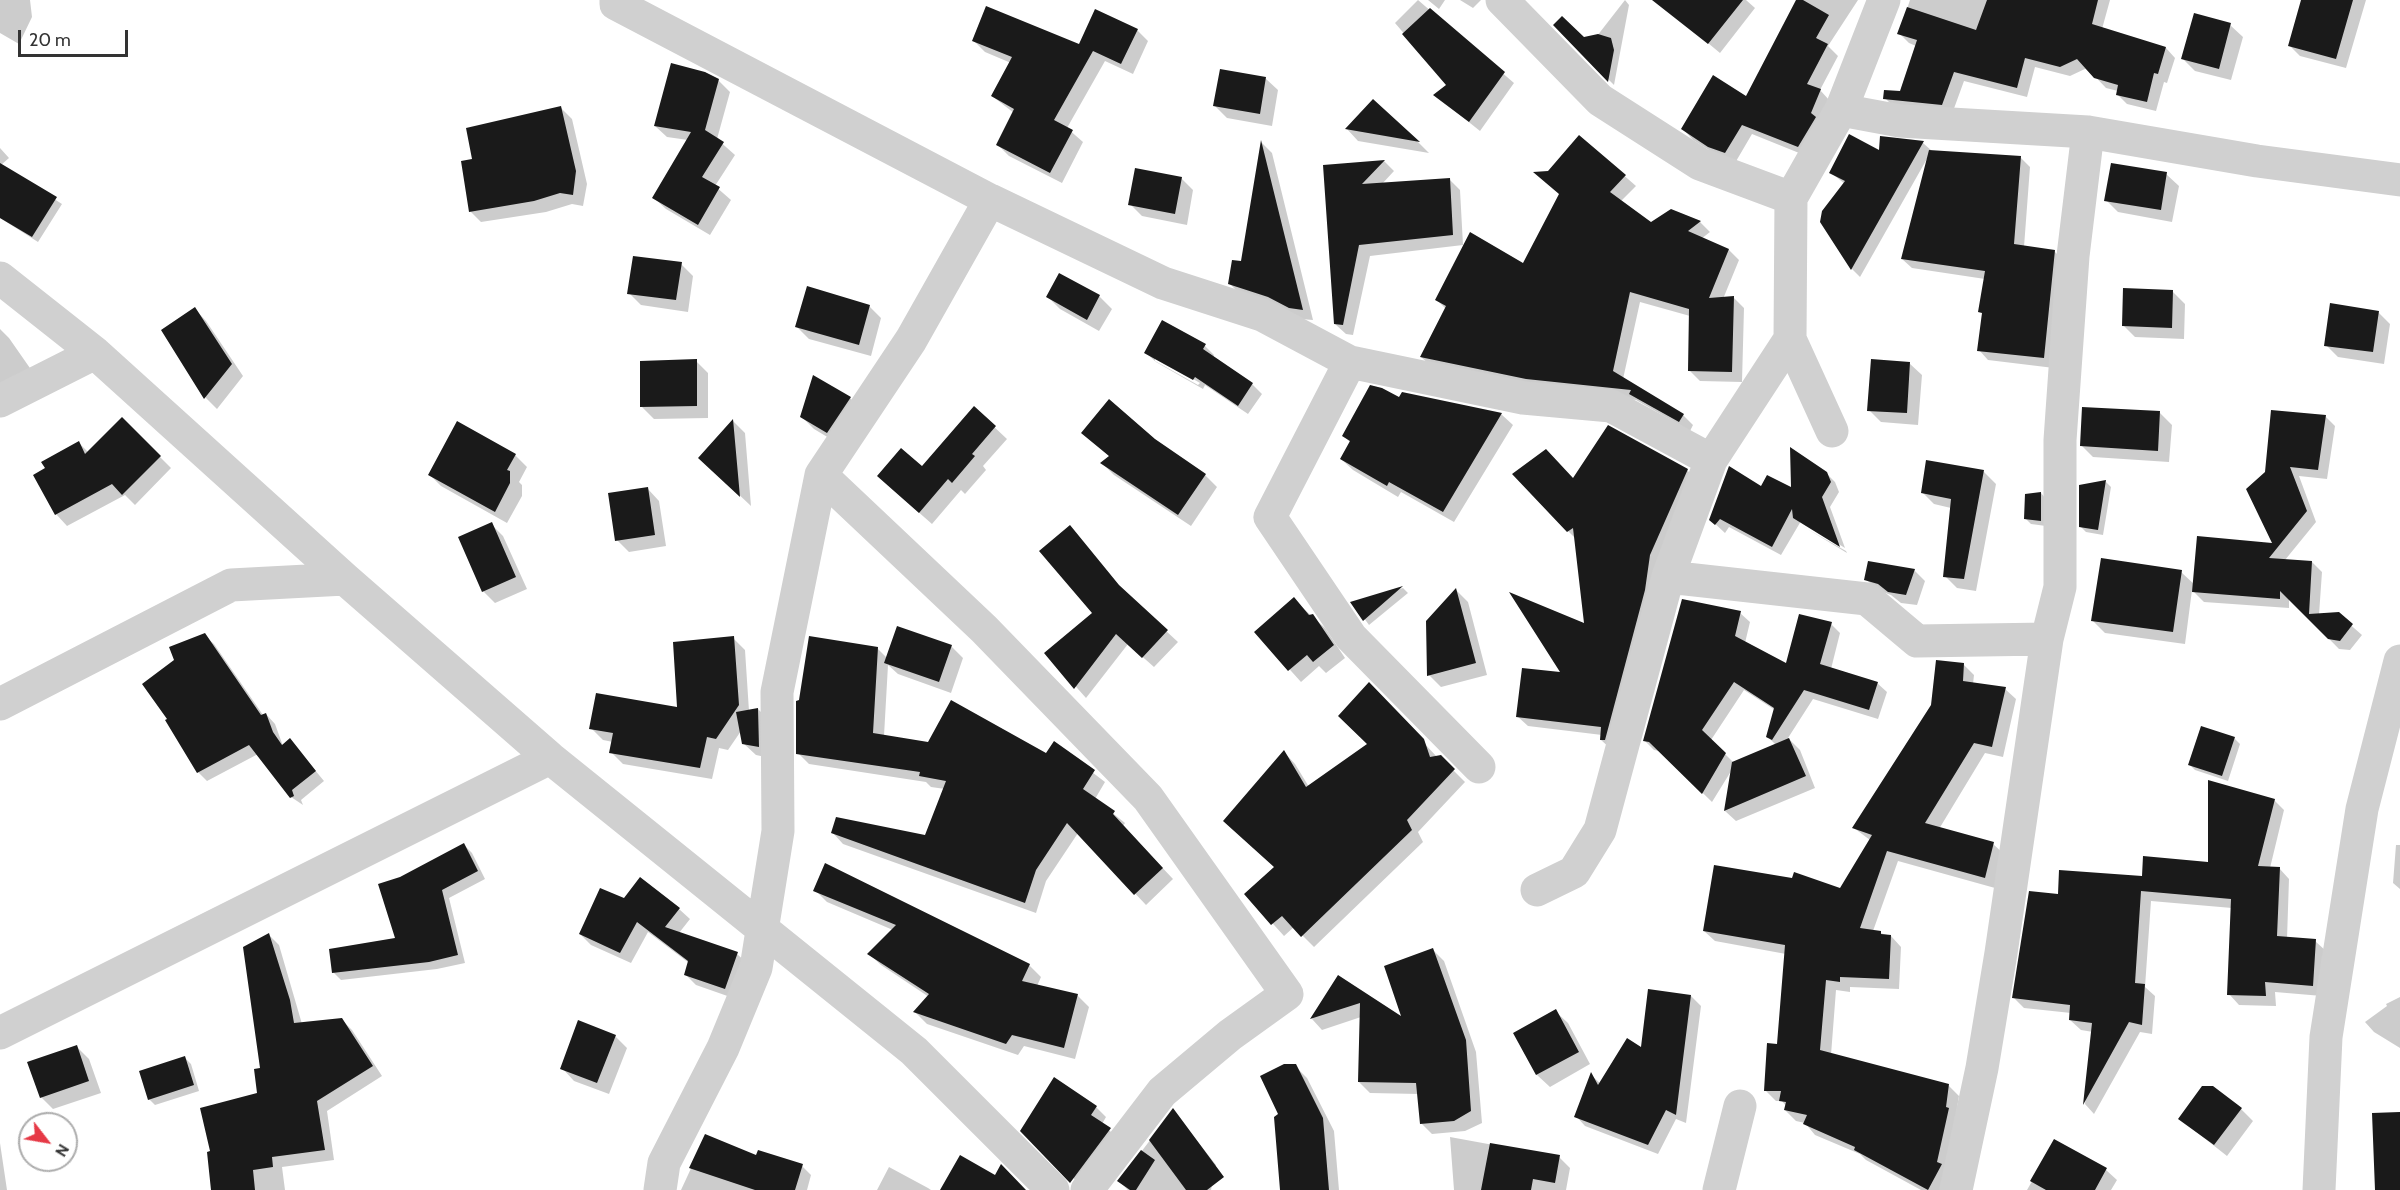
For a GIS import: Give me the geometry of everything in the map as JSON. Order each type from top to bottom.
[{"type":"street","points":[[616,0],[616,4],[990,200],[1163,283],[1262,315],[1350,362],[1522,398],[1611,406],[1711,460]]},
{"type":"street","points":[[1502,0],[1600,100],[1700,164],[1791,198]]},
{"type":"street","points":[[1832,431],[1790,339],[1791,198],[1840,110],[1884,0]]},
{"type":"street","points":[[1840,110],[1900,121],[2088,132],[2257,161],[2400,180]]},
{"type":"street","points":[[1956,1190],[1982,1068],[2047,639],[2060,587],[2060,440],[2073,256],[2088,132]]},
{"type":"street","points":[[660,1190],[664,1162],[723,1048],[756,968],[778,831],[777,692],[822,475],[911,340],[990,200]]},
{"type":"street","points":[[0,278],[95,353],[345,579],[550,758],[915,1051],[1053,1190]]},
{"type":"street","points":[[1537,890],[1575,872],[1600,830],[1668,577],[1711,460],[1790,339]]},
{"type":"street","points":[[0,400],[95,353]]},
{"type":"street","points":[[1350,362],[1270,517],[1351,637],[1479,767]]},
{"type":"street","points":[[822,475],[984,629],[1148,798],[1287,994],[1230,1035],[1162,1092],[1087,1190]]},
{"type":"street","points":[[1668,577],[1867,599],[1917,641],[2047,639]]},
{"type":"street","points":[[0,704],[231,585],[345,579]]},
{"type":"street","points":[[2319,1190],[2326,1037],[2362,809],[2400,661]]},
{"type":"street","points":[[0,1033],[550,758]]},
{"type":"street","points":[[1719,1190],[1740,1106]]},
{"type":"building","points":[[1652,0],[1743,0],[1708,44]]},
{"type":"building","points":[[1796,0],[1803,0],[1829,15],[1816,38],[1828,44],[1807,84],[1821,89],[1811,113],[1816,117],[1798,147],[1742,125],[1725,153],[1708,147],[1681,129],[1713,75],[1746,96]]},
{"type":"building","points":[[1987,0],[2098,0],[2092,24],[2166,47],[2158,74],[2154,73],[2147,102],[2116,95],[2118,85],[2094,78],[2077,59],[2060,67],[2025,58],[2017,88],[1954,72],[1942,105],[1883,99],[1884,90],[1900,91],[1917,40],[1897,34],[1907,7],[1976,30]]},
{"type":"building","points":[[2301,0],[2353,0],[2336,59],[2288,46]]},
{"type":"building","points":[[986,6],[1079,44],[1095,9],[1138,29],[1121,64],[1093,51],[1054,120],[1073,130],[1050,173],[996,145],[1014,109],[991,96],[1012,57],[972,41]]},
{"type":"building","points":[[1430,8],[1505,72],[1469,122],[1433,95],[1446,85],[1402,34]]},
{"type":"building","points":[[2194,13],[2231,23],[2219,69],[2181,59]]},
{"type":"building","points":[[1562,16],[1584,37],[1598,34],[1611,38],[1614,50],[1608,82],[1553,25]]},
{"type":"building","points":[[671,63],[705,72],[719,79],[705,130],[724,142],[702,177],[720,187],[698,225],[652,198],[691,132],[654,126]]},
{"type":"building","points":[[1220,69],[1266,77],[1260,114],[1213,106]]},
{"type":"building","points":[[1373,99],[1420,142],[1345,129]]},
{"type":"building","points":[[561,106],[576,171],[573,195],[560,193],[534,201],[469,212],[461,161],[472,159],[466,128]]},
{"type":"building","points":[[1849,134],[1879,150],[1880,136],[1924,141],[1851,270],[1820,222],[1822,211],[1845,181],[1829,173]]},
{"type":"building","points":[[1579,135],[1626,175],[1610,192],[1651,222],[1671,209],[1701,221],[1688,231],[1729,249],[1709,298],[1734,296],[1732,372],[1688,371],[1689,309],[1630,292],[1613,371],[1684,414],[1679,422],[1629,394],[1631,390],[1526,379],[1420,357],[1446,306],[1435,300],[1470,232],[1523,263],[1559,194],[1533,172],[1548,171]]},
{"type":"building","points":[[1261,140],[1303,310],[1289,308],[1268,297],[1228,284],[1232,260],[1241,261]]},
{"type":"building","points":[[1929,150],[2021,156],[2014,244],[2055,250],[2044,358],[1977,351],[1982,313],[1978,312],[1985,271],[1901,259]]},
{"type":"building","points":[[1385,160],[1362,184],[1450,178],[1453,235],[1359,245],[1343,325],[1334,324],[1323,165]]},
{"type":"building","points":[[0,163],[57,197],[32,237],[0,218]]},
{"type":"building","points":[[2111,163],[2167,172],[2161,210],[2104,201]]},
{"type":"building","points":[[1135,168],[1182,177],[1175,214],[1128,205]]},
{"type":"building","points":[[633,256],[682,262],[676,300],[627,294]]},
{"type":"building","points":[[1059,273],[1100,295],[1087,320],[1046,297]]},
{"type":"building","points":[[807,286],[870,305],[859,345],[795,327]]},
{"type":"building","points":[[2123,288],[2173,290],[2172,328],[2122,326]]},
{"type":"building","points":[[2330,303],[2379,311],[2373,352],[2324,346]]},
{"type":"building","points":[[195,307],[232,364],[204,399],[161,330]]},
{"type":"building","points":[[1162,320],[1206,344],[1203,349],[1253,383],[1238,406],[1195,377],[1193,380],[1144,353]]},
{"type":"building","points":[[697,359],[697,406],[640,407],[640,361]]},
{"type":"building","points":[[1871,359],[1910,362],[1907,413],[1867,411]]},
{"type":"building","points":[[813,375],[851,397],[827,433],[800,417]]},
{"type":"building","points":[[1370,385],[1382,388],[1399,397],[1402,392],[1502,413],[1443,512],[1389,482],[1387,486],[1340,459],[1350,441],[1342,436]]},
{"type":"building","points":[[1109,399],[1155,439],[1206,474],[1178,515],[1100,463],[1109,456],[1081,433]]},
{"type":"building","points":[[974,406],[996,426],[972,454],[975,456],[952,483],[948,479],[919,513],[877,476],[901,448],[922,466]]},
{"type":"building","points":[[2082,407],[2160,411],[2158,451],[2080,446]]},
{"type":"building","points":[[2271,410],[2326,415],[2318,470],[2290,467],[2307,511],[2269,558],[2312,561],[2309,614],[2339,612],[2353,624],[2340,641],[2328,639],[2280,591],[2280,599],[2192,592],[2197,536],[2272,543],[2246,489],[2265,472]]},
{"type":"building","points":[[122,417],[161,456],[122,495],[112,484],[55,515],[33,475],[45,468],[41,462],[79,441],[85,454]]},
{"type":"building","points":[[733,419],[740,497],[698,458]]},
{"type":"building","points":[[457,421],[516,454],[507,470],[510,471],[510,483],[495,512],[428,475]]},
{"type":"building","points":[[1608,425],[1688,469],[1650,555],[1645,590],[1605,740],[1600,740],[1601,727],[1516,717],[1522,668],[1560,672],[1509,592],[1584,623],[1573,528],[1567,532],[1512,474],[1546,449],[1573,478]]},
{"type":"building","points":[[1790,447],[1827,472],[1831,482],[1822,497],[1840,547],[1793,518],[1792,509],[1772,547],[1720,519],[1715,525],[1709,520],[1729,466],[1761,486],[1767,475],[1791,487]]},
{"type":"building","points":[[1926,460],[1984,470],[1964,579],[1943,577],[1951,499],[1921,493]]},
{"type":"building","points":[[2106,480],[2098,530],[2079,527],[2079,485]]},
{"type":"building","points":[[648,487],[655,535],[615,541],[608,493]]},
{"type":"building","points":[[2041,492],[2041,521],[2024,519],[2025,494]]},
{"type":"building","points":[[492,522],[516,577],[482,592],[458,537]]},
{"type":"building","points":[[1070,525],[1119,585],[1168,630],[1142,658],[1116,634],[1074,689],[1044,653],[1092,613],[1039,551]]},
{"type":"building","points":[[2101,558],[2182,570],[2173,632],[2091,621]]},
{"type":"building","points":[[1868,561],[1915,569],[1906,595],[1888,592],[1878,584],[1864,580]]},
{"type":"building","points":[[1403,586],[1363,621],[1350,602]]},
{"type":"building","points":[[1456,588],[1476,663],[1427,676],[1426,621]]},
{"type":"building","points":[[1294,597],[1309,615],[1313,614],[1334,645],[1313,662],[1307,655],[1288,671],[1254,632]]},
{"type":"building","points":[[1682,599],[1741,611],[1735,636],[1786,663],[1799,614],[1832,622],[1820,664],[1878,682],[1869,710],[1804,690],[1772,740],[1766,737],[1774,708],[1734,682],[1702,730],[1726,753],[1702,794],[1649,742],[1643,741]]},
{"type":"building","points":[[897,626],[952,645],[939,682],[884,663]]},
{"type":"building","points":[[205,633],[261,715],[266,713],[273,732],[282,745],[290,738],[316,771],[292,790],[294,796],[290,798],[249,745],[197,773],[165,720],[167,719],[142,684],[174,660],[169,647]]},
{"type":"building","points":[[734,636],[739,705],[716,739],[707,737],[700,768],[609,753],[613,733],[589,729],[596,693],[677,707],[673,642]]},
{"type":"building","points":[[809,636],[878,647],[873,733],[928,742],[951,700],[1046,753],[1054,741],[1095,770],[1083,789],[1115,811],[1113,814],[1163,868],[1134,895],[1067,823],[1036,870],[1025,903],[831,833],[836,817],[925,835],[946,781],[919,776],[920,772],[796,754],[796,701],[799,700]]},
{"type":"building","points":[[1936,660],[1964,663],[1963,681],[2006,687],[1992,747],[1974,743],[1925,823],[1994,842],[1985,878],[1887,851],[1860,928],[1891,935],[1889,979],[1840,977],[1840,982],[1826,980],[1820,1050],[1949,1084],[1946,1107],[1949,1108],[1937,1162],[1942,1164],[1928,1190],[1854,1150],[1855,1147],[1803,1124],[1807,1115],[1784,1110],[1786,1102],[1779,1101],[1781,1091],[1764,1091],[1767,1043],[1777,1044],[1785,945],[1703,931],[1714,865],[1792,878],[1794,872],[1840,888],[1872,835],[1852,828],[1931,705]]},
{"type":"building","points":[[1369,682],[1424,739],[1430,757],[1441,755],[1455,769],[1407,820],[1412,830],[1301,937],[1282,916],[1271,925],[1244,894],[1274,867],[1223,821],[1284,750],[1306,787],[1367,744],[1338,716]]},
{"type":"building","points":[[758,708],[759,747],[742,744],[736,712]]},
{"type":"building","points":[[2201,726],[2235,737],[2222,776],[2188,765]]},
{"type":"building","points":[[1789,738],[1806,776],[1724,811],[1732,762]]},
{"type":"building","points":[[2208,780],[2275,799],[2258,866],[2280,867],[2277,936],[2316,939],[2313,986],[2265,982],[2266,996],[2227,995],[2231,899],[2141,891],[2135,983],[2145,984],[2142,1025],[2129,1022],[2083,1105],[2092,1023],[2069,1020],[2070,1005],[2012,998],[2029,891],[2058,894],[2059,870],[2142,876],[2143,856],[2208,862]]},
{"type":"building","points":[[464,843],[478,871],[442,890],[458,955],[429,962],[332,973],[329,949],[395,938],[378,884],[400,877]]},
{"type":"building","points":[[825,863],[1030,964],[1022,981],[1078,994],[1064,1048],[1012,1035],[1006,1044],[913,1012],[929,994],[867,954],[896,925],[813,891]]},
{"type":"building","points":[[640,877],[680,908],[665,927],[738,952],[725,989],[684,975],[688,961],[637,922],[620,953],[579,934],[600,888],[624,898]]},
{"type":"building","points":[[269,933],[290,1000],[294,1023],[342,1018],[373,1066],[317,1101],[325,1150],[272,1157],[273,1167],[253,1170],[255,1190],[211,1190],[207,1152],[210,1151],[200,1108],[257,1093],[254,1069],[260,1068],[243,947]]},
{"type":"building","points":[[1433,948],[1466,1040],[1471,1111],[1454,1121],[1420,1124],[1416,1083],[1358,1082],[1360,1003],[1310,1019],[1338,975],[1401,1016],[1384,966]]},
{"type":"building","points":[[1648,989],[1691,995],[1676,1115],[1666,1110],[1648,1145],[1574,1117],[1591,1072],[1598,1085],[1627,1038],[1641,1047]]},
{"type":"building","points":[[1556,1009],[1579,1052],[1536,1075],[1513,1033]]},
{"type":"building","points":[[578,1020],[616,1035],[597,1083],[560,1069]]},
{"type":"building","points":[[77,1045],[89,1081],[40,1098],[27,1062]]},
{"type":"building","points":[[185,1056],[194,1085],[148,1100],[139,1071]]},
{"type":"building","points":[[1284,1064],[1296,1064],[1323,1118],[1329,1190],[1280,1190],[1274,1117],[1278,1114],[1260,1076]]},
{"type":"building","points":[[1054,1077],[1097,1106],[1091,1115],[1111,1128],[1070,1183],[1020,1131]]},
{"type":"building","points":[[2202,1086],[2213,1086],[2242,1108],[2214,1145],[2178,1119]]},
{"type":"building","points":[[1173,1108],[1224,1177],[1207,1190],[1186,1190],[1149,1140]]},
{"type":"building","points":[[2400,1112],[2400,1190],[2375,1190],[2372,1113]]},
{"type":"building","points":[[705,1134],[756,1155],[758,1150],[803,1164],[795,1190],[755,1190],[689,1168]]},
{"type":"building","points":[[2054,1139],[2107,1168],[2095,1190],[2046,1190],[2030,1181]]},
{"type":"building","points":[[1490,1143],[1560,1155],[1555,1183],[1533,1179],[1531,1190],[1481,1190]]},
{"type":"building","points":[[1141,1150],[1155,1160],[1136,1190],[1130,1190],[1117,1181]]},
{"type":"building","points":[[960,1155],[995,1175],[1001,1164],[1026,1190],[940,1190]]}]
